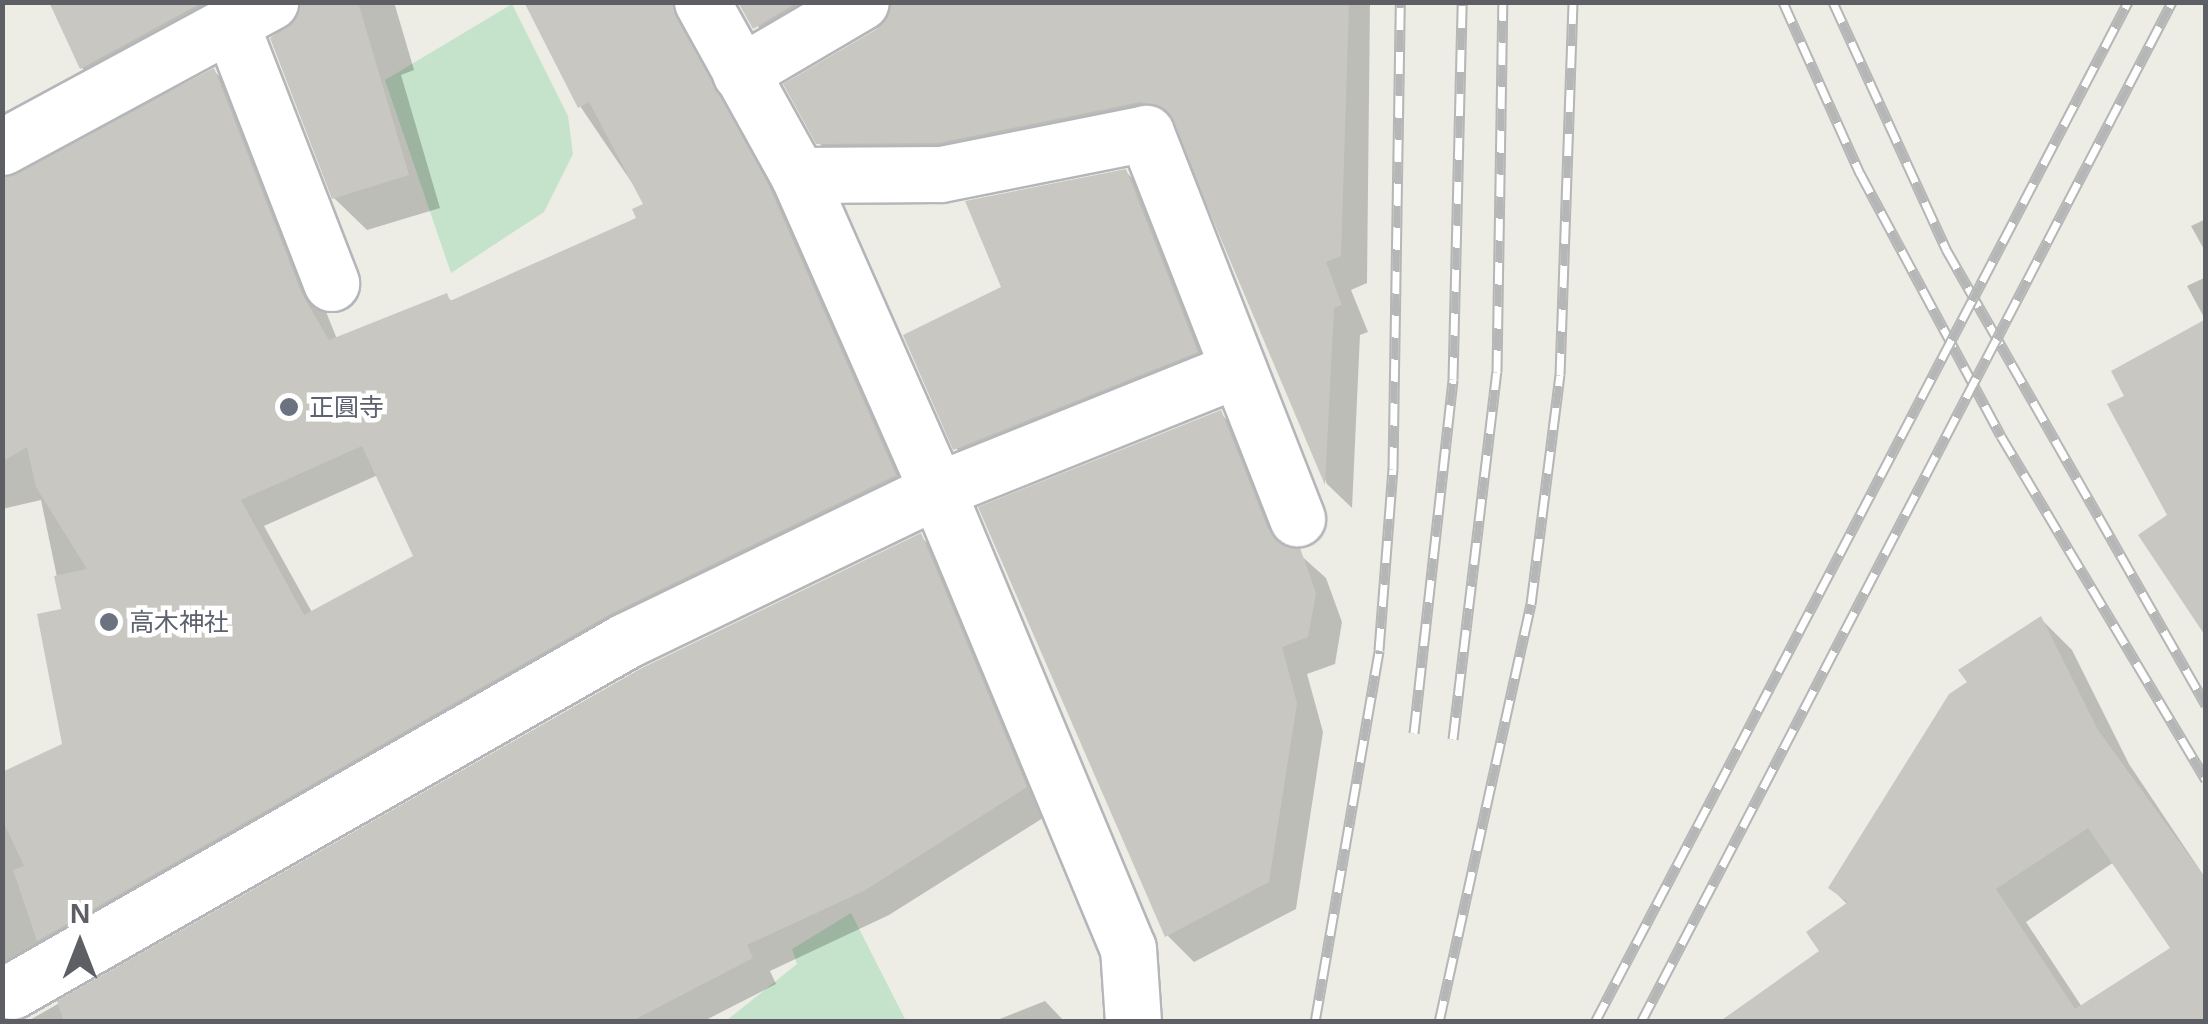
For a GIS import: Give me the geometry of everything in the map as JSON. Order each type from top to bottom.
[{"type":"street","points":[[702,2],[798,175],[936,490],[1128,948],[1133,1022]]},
{"type":"street","points":[[740,74],[861,2]]},
{"type":"street","points":[[2,147],[250,12],[331,283]]},
{"type":"street","points":[[798,175],[940,174],[1146,134],[1297,518]]},
{"type":"street","points":[[12,990],[625,641],[936,490],[1236,370]]},
{"type":"green space","points":[[512,4],[568,116],[573,154],[544,212],[451,273],[385,80]]},
{"type":"green space","points":[[851,913],[906,1021],[726,1021],[797,964],[792,949]]},
{"type":"building","points":[[49,2],[203,2],[80,69]]},
{"type":"building","points":[[301,2],[358,2],[409,175],[332,199],[270,38],[296,19]]},
{"type":"building","points":[[524,2],[671,2],[768,184],[896,475],[610,614],[37,941],[13,870],[24,866],[2,819],[2,772],[62,744],[37,614],[61,609],[54,576],[87,569],[36,487],[27,447],[2,462],[2,178],[214,68],[302,294],[329,340],[447,293],[450,301],[636,218],[632,209],[643,204],[589,102],[578,108]],"holes":[[[362,446],[413,556],[304,615],[241,500]]]},
{"type":"building","points":[[738,2],[798,2],[753,29]]},
{"type":"building","points":[[892,2],[1349,2],[1341,256],[1326,262],[1342,305],[1334,308],[1325,485],[1166,109],[1140,102],[938,143],[816,144],[783,84],[877,29]]},
{"type":"building","points":[[1126,169],[1198,352],[953,450],[903,335],[1001,287],[965,201]]},
{"type":"building","points":[[2206,319],[2206,637],[2138,535],[2167,515],[2107,404],[2124,396],[2111,371]]},
{"type":"building","points":[[1221,410],[1268,529],[1300,548],[1316,593],[1308,637],[1282,647],[1297,703],[1269,882],[1165,937],[978,507]]},
{"type":"building","points":[[921,533],[1027,787],[864,891],[747,945],[753,958],[630,1022],[64,1022],[57,1001],[640,669]]},
{"type":"building","points":[[2041,616],[2098,730],[2206,879],[2206,1022],[1719,1022],[1819,951],[1806,932],[1848,902],[1828,888],[1949,694],[1967,682],[1958,670]],"holes":[[[2088,828],[2170,948],[2075,1009],[1996,889]]]},
{"type":"railway","points":[[1315,1022],[1379,650],[1393,469],[1400,2]]},
{"type":"railway","points":[[1414,733],[1453,379],[1462,2]]},
{"type":"railway","points":[[1453,739],[1497,372],[1503,2]]},
{"type":"railway","points":[[1439,1022],[1531,604],[1560,375],[1573,2]]},
{"type":"railway","points":[[1783,2],[1860,173],[2001,436],[2206,780]]},
{"type":"railway","points":[[1833,2],[1946,249],[2206,705]]},
{"type":"railway","points":[[1595,1022],[2128,2]]},
{"type":"railway","points":[[1641,1022],[2172,2]]},
{"type":"place","name":"正圓寺","points":[[289,407]]},
{"type":"place","name":"高木神社","points":[[109,622]]}]
